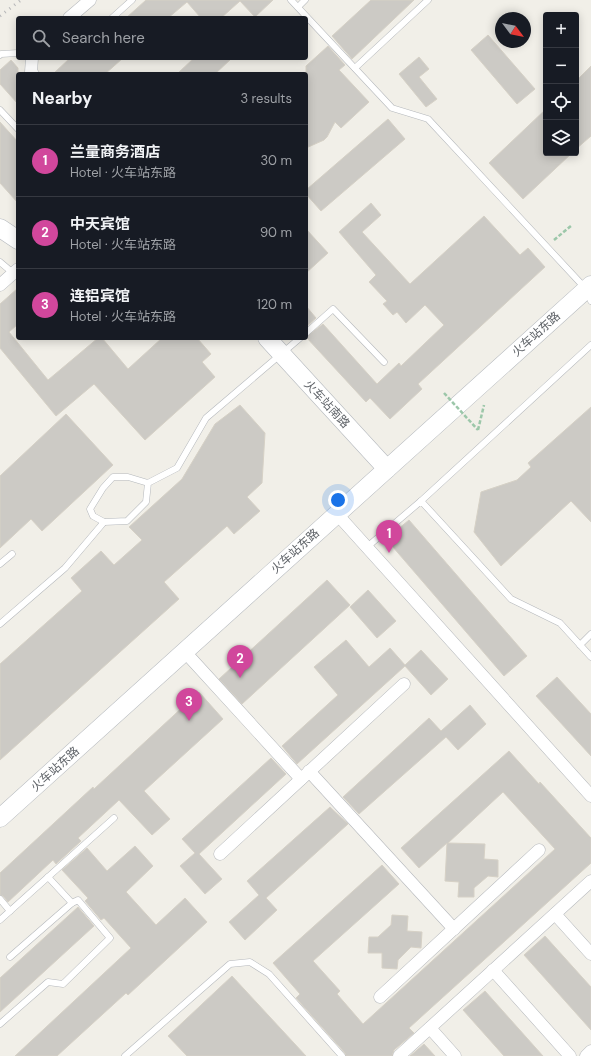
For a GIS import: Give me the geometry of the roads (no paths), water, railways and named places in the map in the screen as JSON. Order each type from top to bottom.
[{"type":"main road","points":[[0,228],[16,239]]},
{"type":"main road","name":"火车站东路","points":[[0,818],[387,469],[589,292]]},
{"type":"main road","name":"火车站南路","points":[[269,340],[387,469]]},
{"type":"street","points":[[71,16],[90,0]]},
{"type":"street","points":[[31,72],[32,60]]},
{"type":"street","points":[[0,285],[16,271]]},
{"type":"street","points":[[337,514],[591,796]]},
{"type":"street","points":[[185,652],[454,928]]},
{"type":"street","points":[[220,854],[404,684]]},
{"type":"street","points":[[380,997],[539,850]]},
{"type":"street","points":[[399,1056],[591,882]]},
{"type":"street","points":[[555,914],[591,954]]},
{"type":"street","points":[[493,970],[570,1056]]},
{"type":"street","points":[[430,1028],[455,1056]]},
{"type":"street","points":[[586,1056],[591,1051]]},
{"type":"lane","points":[[114,16],[132,0]]},
{"type":"lane","points":[[291,0],[306,16]]},
{"type":"lane","points":[[298,7],[305,0]]},
{"type":"lane","points":[[355,68],[428,0]]},
{"type":"lane","points":[[308,18],[392,108],[428,119],[589,292]]},
{"type":"lane","points":[[0,55],[16,53]]},
{"type":"lane","points":[[0,110],[16,127]]},
{"type":"lane","points":[[0,262],[16,271]]},
{"type":"lane","points":[[308,331],[333,309],[384,362]]},
{"type":"lane","points":[[148,483],[146,502],[127,521],[104,522],[92,516],[90,509],[103,488],[113,477],[128,477],[148,483],[177,468],[206,418],[298,340]]},
{"type":"lane","points":[[368,547],[421,501],[591,346]]},
{"type":"lane","points":[[421,501],[511,599],[560,623],[591,657]]},
{"type":"lane","points":[[0,624],[65,568],[104,522]]},
{"type":"lane","points":[[0,564],[12,554]]},
{"type":"lane","points":[[580,645],[591,634]]},
{"type":"lane","points":[[0,920],[114,818]]},
{"type":"lane","points":[[48,877],[72,903]]},
{"type":"lane","points":[[0,899],[10,911]]},
{"type":"lane","points":[[0,1024],[48,982],[64,984],[110,938],[78,900],[72,903],[10,957]]},
{"type":"lane","points":[[125,1056],[230,964],[250,962],[269,974],[342,1056]]},
{"type":"railway","points":[[0,16],[21,0]]},
{"type":"place","name":"兰量商务酒店","points":[[389,553]]},
{"type":"place","name":"中天宾馆","points":[[240,678]]},
{"type":"place","name":"连铝宾馆","points":[[189,721]]}]
